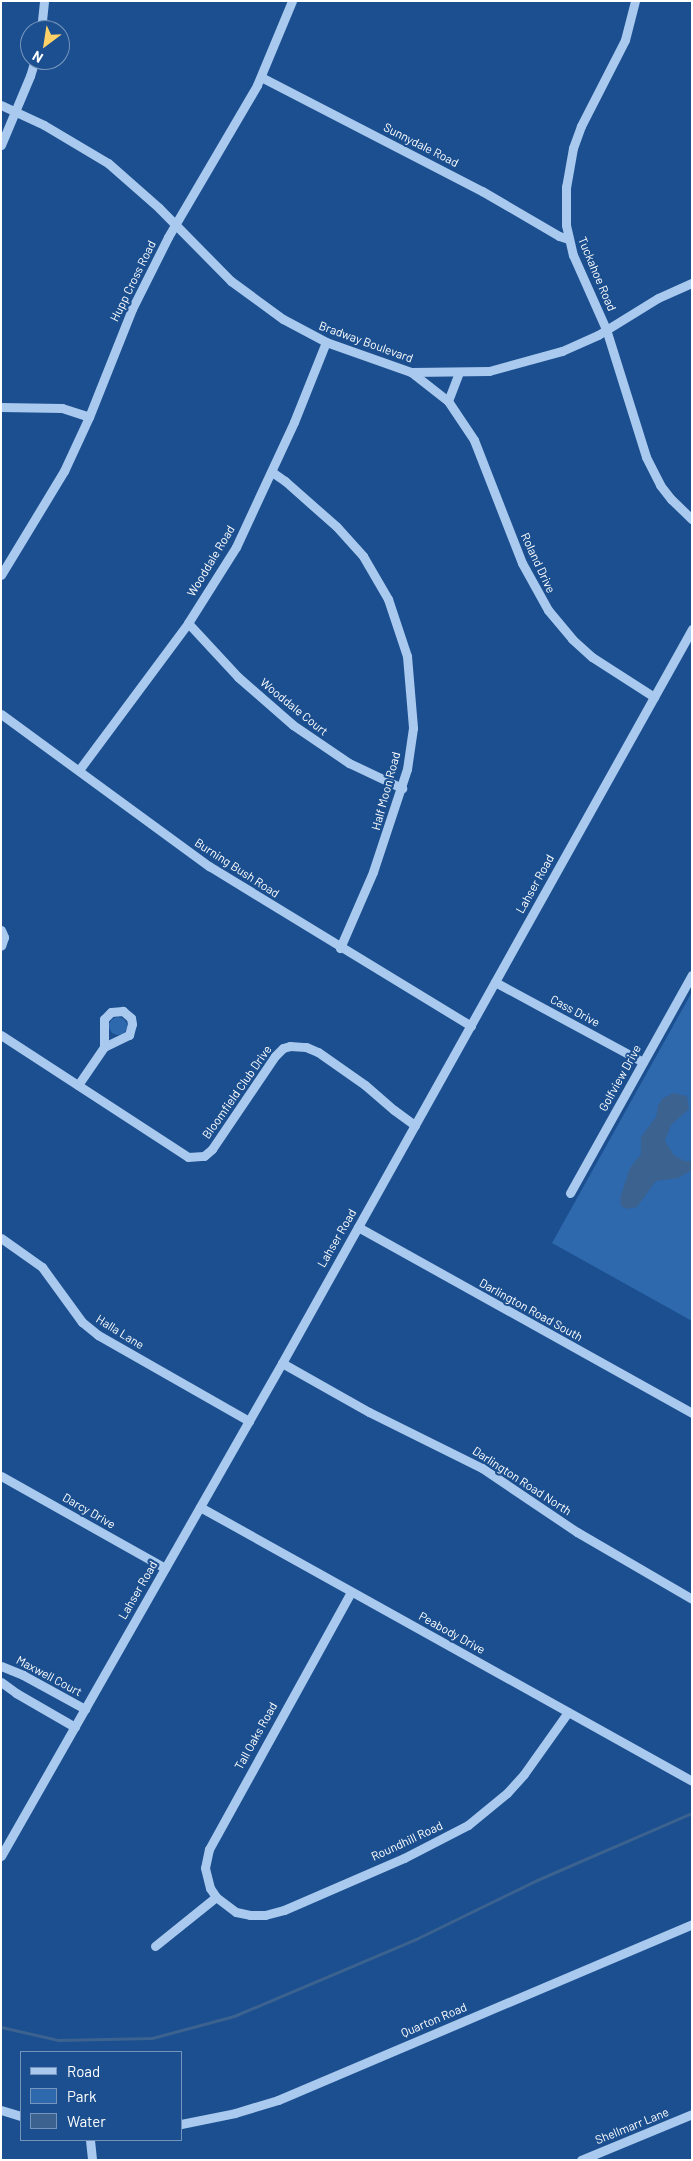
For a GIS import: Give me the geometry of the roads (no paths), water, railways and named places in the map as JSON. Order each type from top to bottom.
[{"type":"street","points":[[42,20],[44,1]]},
{"type":"street","name":"Hupp Cross Road","points":[[1,575],[55,488],[89,417],[132,309],[175,225],[261,77],[292,1]]},
{"type":"street","name":"Tuckahoe Road","points":[[635,1],[625,40],[581,126],[573,148],[566,187],[568,239],[606,330],[646,457],[660,485],[671,499],[692,519]]},
{"type":"street","points":[[1,145],[31,70]]},
{"type":"street","name":"Sunnydale Road","points":[[261,77],[482,191],[559,236],[568,239]]},
{"type":"street","name":"Bradway Boulevard","points":[[1,105],[44,125],[108,164],[131,182],[231,281],[283,319],[326,342],[411,372],[460,373],[489,371],[553,354],[606,330],[658,298],[692,282]]},
{"type":"street","name":"Wooddale Road","points":[[78,770],[188,622],[236,546],[272,472],[326,342]]},
{"type":"street","name":"Roland Drive","points":[[411,372],[448,401],[474,440],[522,563],[548,610],[572,639],[592,657],[654,697]]},
{"type":"street","points":[[448,401],[460,373]]},
{"type":"street","points":[[1,408],[62,408],[89,417]]},
{"type":"street","name":"Half Moon Road","points":[[272,472],[286,481],[352,542],[373,571],[393,612],[407,656],[412,697],[412,728],[402,788],[373,872],[340,948]]},
{"type":"street","name":"Wooddale Court","points":[[188,622],[238,677],[292,725],[349,763],[402,788]]},
{"type":"street","name":"Lahser Road","points":[[1,1856],[282,1363],[692,629]]},
{"type":"street","name":"Burning Bush Road","points":[[1,714],[176,844],[340,948],[471,1026]]},
{"type":"street","points":[[1,930],[4,937],[1,946]]},
{"type":"street","name":"Golfview Drive","points":[[570,1193],[692,975]]},
{"type":"street","name":"Cass Drive","points":[[495,982],[643,1062]]},
{"type":"street","name":"Bloomfield Club Drive","points":[[1,1035],[181,1153],[197,1158],[204,1156],[212,1149],[275,1056],[283,1048],[298,1045],[330,1060],[415,1125]]},
{"type":"street","points":[[78,1085],[104,1047]]},
{"type":"street","name":"Darlington Road South","points":[[358,1227],[692,1414]]},
{"type":"street","name":"Halla Lane","points":[[1,1238],[42,1267],[78,1317],[98,1335],[249,1421]]},
{"type":"street","name":"Darlington Road North","points":[[282,1363],[369,1412],[482,1468],[577,1532],[692,1599]]},
{"type":"street","name":"Darcy Drive","points":[[1,1476],[165,1568]]},
{"type":"street","name":"Peabody Drive","points":[[200,1507],[692,1781]]},
{"type":"street","name":"Tall Oaks Road","points":[[216,1897],[207,1878],[205,1868],[214,1837],[351,1592]]},
{"type":"street","name":"Maxwell Court","points":[[1,1666],[23,1675],[85,1709]]},
{"type":"street","points":[[1,1682],[16,1693],[75,1727]]},
{"type":"street","name":"Roundhill Road","points":[[216,1897],[236,1912],[250,1915],[265,1915],[284,1910],[430,1846],[468,1825],[507,1793],[534,1762],[568,1712]]},
{"type":"street","points":[[154,1946],[216,1897]]},
{"type":"street","name":"Quarton Road","points":[[182,2124],[235,2113],[278,2100],[692,1924]]},
{"type":"street","points":[[1,2110],[20,2116]]},
{"type":"street","name":"Shellmarr Lane","points":[[581,2160],[692,2114]]},
{"type":"street","points":[[90,2141],[92,2160]]},
{"type":"water","points":[[673,1093],[687,1096],[689,1109],[671,1125],[665,1141],[674,1155],[684,1161],[692,1161],[692,1170],[678,1178],[656,1181],[637,1207],[627,1209],[621,1206],[620,1198],[630,1168],[641,1154],[641,1137],[656,1117],[658,1106],[662,1099]]},
{"type":"waterway","points":[[1,2027],[58,2040],[152,2038],[234,2016],[416,1939],[537,1880],[692,1813]]}]
